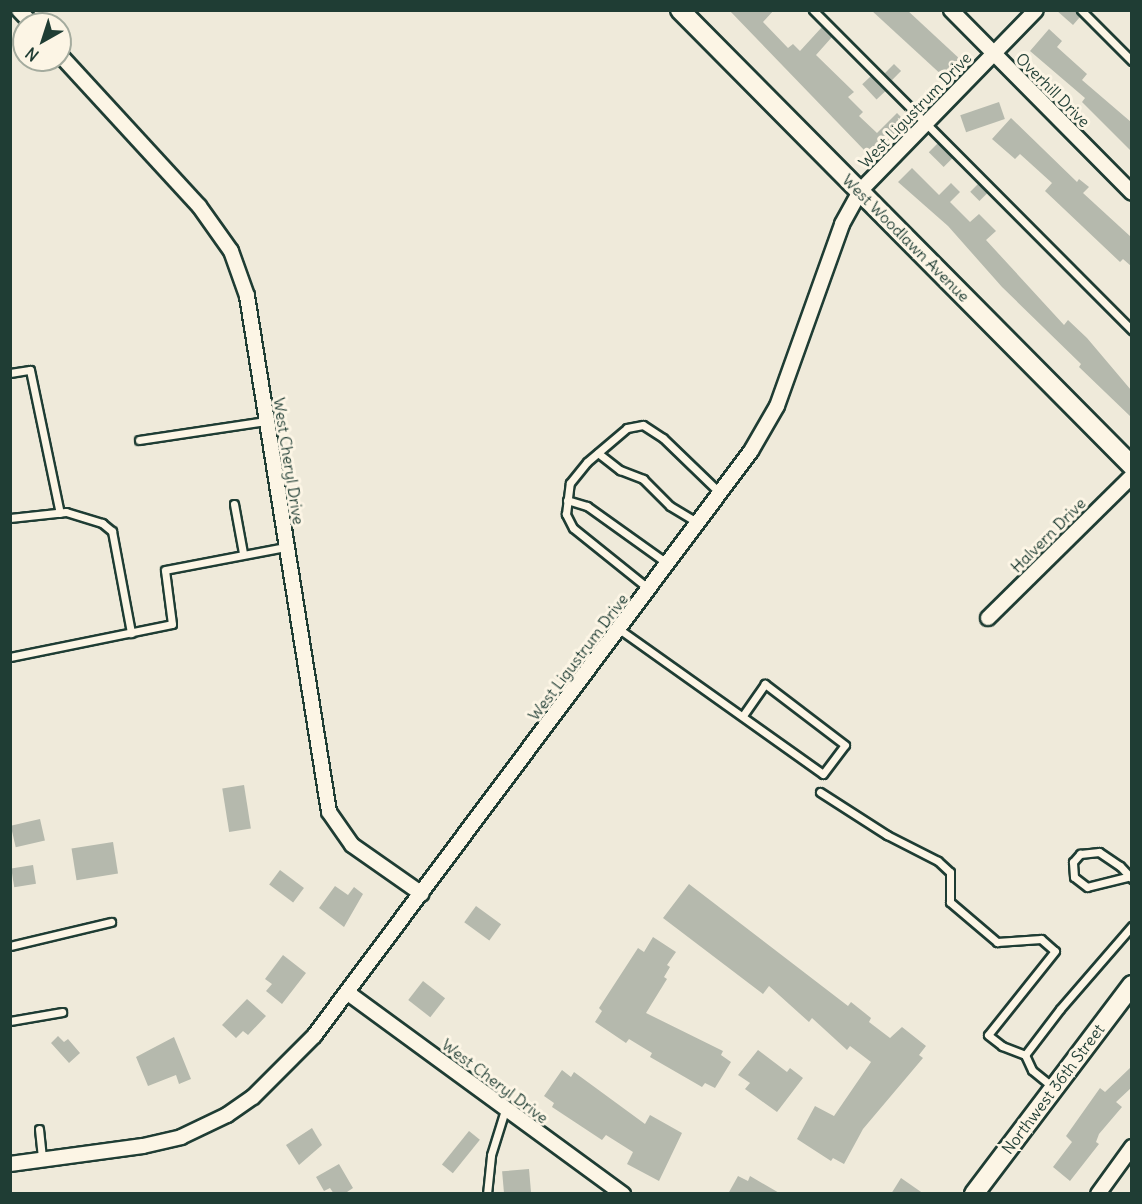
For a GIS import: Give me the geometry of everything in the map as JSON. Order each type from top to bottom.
[{"type":"street","name":"West Woodlawn Avenue","points":[[680,10],[1131,466]]},
{"type":"street","name":"Overhill Drive","points":[[951,10],[1131,193]]},
{"type":"street","name":"West Ligustrum Drive","points":[[10,1164],[177,1138],[227,1115],[280,1073],[348,993],[751,452],[777,406],[842,224],[860,190],[1036,10]]},
{"type":"street","name":"West Cheryl Drive","points":[[72,68],[222,233],[247,296],[329,812],[352,845],[422,894]]},
{"type":"street","name":"Halvern Drive","points":[[988,618],[1131,476]]},
{"type":"street","name":"Northwest 36th Street","points":[[974,1194],[1131,985]]},
{"type":"street","name":"West Cheryl Drive","points":[[348,993],[505,1110],[623,1194]]},
{"type":"street","points":[[1098,1194],[1131,1147]]},
{"type":"lane","points":[[813,10],[1131,330]]},
{"type":"lane","points":[[1082,10],[1131,61]]},
{"type":"lane","points":[[10,373],[30,370],[60,513]]},
{"type":"lane","points":[[139,440],[266,421]]},
{"type":"lane","points":[[649,589],[573,528],[566,514],[570,483],[597,453],[627,428],[643,425],[663,438],[720,493]]},
{"type":"lane","points":[[597,453],[608,464],[643,479],[670,506],[698,523]]},
{"type":"lane","points":[[567,500],[588,506],[668,564]]},
{"type":"lane","points":[[234,504],[243,553]]},
{"type":"lane","points":[[10,518],[60,513],[102,523],[112,531],[131,633]]},
{"type":"lane","points":[[10,657],[172,624],[165,570],[243,553],[286,547]]},
{"type":"lane","points":[[619,629],[823,774],[845,745],[765,684],[743,716]]},
{"type":"lane","points":[[820,792],[887,835],[938,861],[950,872],[950,902],[996,942],[1041,939],[1055,951],[988,1035],[1002,1046],[1026,1055],[1032,1070],[1054,1088]]},
{"type":"lane","points":[[1099,852],[1120,866],[1129,878],[1087,887],[1074,877],[1073,862],[1080,854],[1099,852]]},
{"type":"lane","points":[[10,946],[111,922]]},
{"type":"lane","points":[[1026,1055],[1060,1009],[1131,926]]},
{"type":"lane","points":[[10,1021],[62,1012]]},
{"type":"lane","points":[[487,1194],[491,1155],[505,1110]]},
{"type":"lane","points":[[39,1129],[42,1160]]},
{"type":"building","points":[[729,10],[774,10],[763,22],[788,48],[793,44],[800,51],[822,27],[832,37],[816,55],[854,92],[848,97],[863,112],[859,116],[877,133],[897,113],[906,122],[878,151],[873,146],[866,152]]},
{"type":"building","points":[[871,10],[907,10],[962,61],[945,78]]},
{"type":"building","points":[[1056,10],[1075,10],[1080,17],[1073,25]]},
{"type":"building","points":[[1049,29],[1062,41],[1057,47],[1087,74],[1082,80],[1131,122],[1131,151],[1082,102],[1085,98],[1030,51]]},
{"type":"building","points":[[894,64],[901,71],[892,80],[885,73]]},
{"type":"building","points":[[871,76],[885,91],[877,100],[862,84]]},
{"type":"building","points":[[999,102],[1005,119],[966,132],[960,115]]},
{"type":"building","points":[[1011,118],[1077,182],[1079,179],[1089,187],[1083,193],[1131,237],[1131,266],[1123,259],[1120,262],[1045,191],[1052,183],[1020,154],[1015,159],[992,139]]},
{"type":"building","points":[[938,143],[953,158],[944,167],[929,152]]},
{"type":"building","points":[[912,168],[939,195],[951,183],[960,192],[950,202],[970,222],[979,214],[996,231],[986,240],[1064,325],[1068,320],[1087,338],[1131,390],[1131,417],[1079,367],[1081,364],[1002,287],[948,226],[898,182]]},
{"type":"building","points":[[978,184],[987,193],[979,201],[970,192]]},
{"type":"building","points":[[244,785],[251,828],[229,832],[222,788]]},
{"type":"building","points":[[40,819],[45,840],[16,847],[11,826]]},
{"type":"building","points":[[113,842],[118,874],[77,880],[72,849]]},
{"type":"building","points":[[33,865],[36,884],[14,887],[11,868]]},
{"type":"building","points":[[280,870],[304,888],[293,902],[269,884]]},
{"type":"building","points":[[689,884],[848,1006],[851,1002],[871,1018],[869,1022],[890,1038],[902,1027],[926,1046],[919,1055],[923,1058],[863,1129],[844,1164],[833,1158],[831,1161],[797,1139],[815,1106],[834,1116],[871,1062],[850,1046],[847,1050],[812,1018],[809,1022],[769,986],[763,994],[663,918]]},
{"type":"building","points":[[335,886],[348,895],[354,887],[363,894],[344,927],[319,908]]},
{"type":"building","points":[[476,906],[501,924],[489,940],[464,922]]},
{"type":"building","points":[[653,937],[676,952],[667,965],[670,967],[664,977],[667,979],[646,1013],[723,1051],[721,1055],[731,1062],[715,1088],[705,1083],[702,1087],[650,1057],[652,1053],[629,1039],[626,1043],[595,1022],[602,1011],[599,1008],[638,948],[644,952]]},
{"type":"building","points":[[283,955],[306,973],[282,1004],[266,991],[272,984],[265,979]]},
{"type":"building","points":[[423,981],[445,998],[430,1017],[408,1000]]},
{"type":"building","points":[[247,999],[266,1016],[248,1035],[243,1031],[236,1038],[222,1025]]},
{"type":"building","points":[[58,1036],[64,1042],[68,1039],[80,1053],[69,1063],[51,1043]]},
{"type":"building","points":[[174,1037],[191,1079],[179,1084],[176,1075],[148,1086],[136,1057]]},
{"type":"building","points":[[758,1050],[787,1072],[790,1068],[803,1078],[777,1112],[745,1089],[750,1083],[738,1075]]},
{"type":"building","points":[[1131,1067],[1131,1088],[1116,1102],[1122,1107],[1099,1134],[1096,1142],[1099,1144],[1070,1181],[1053,1167],[1072,1142],[1066,1136],[1100,1088],[1105,1092]]},
{"type":"building","points":[[562,1070],[571,1077],[574,1072],[645,1124],[650,1115],[682,1133],[659,1181],[627,1164],[633,1152],[606,1135],[602,1140],[552,1107],[554,1103],[544,1096]]},
{"type":"building","points":[[312,1128],[322,1145],[299,1165],[286,1145]]},
{"type":"building","points":[[469,1131],[480,1140],[453,1173],[442,1164]]},
{"type":"building","points":[[339,1164],[353,1188],[344,1194],[334,1194],[330,1188],[324,1191],[316,1177]]},
{"type":"building","points":[[529,1169],[531,1194],[504,1194],[502,1171]]},
{"type":"building","points":[[738,1176],[748,1181],[750,1176],[781,1194],[728,1194]]},
{"type":"building","points":[[901,1178],[924,1194],[891,1194]]}]
